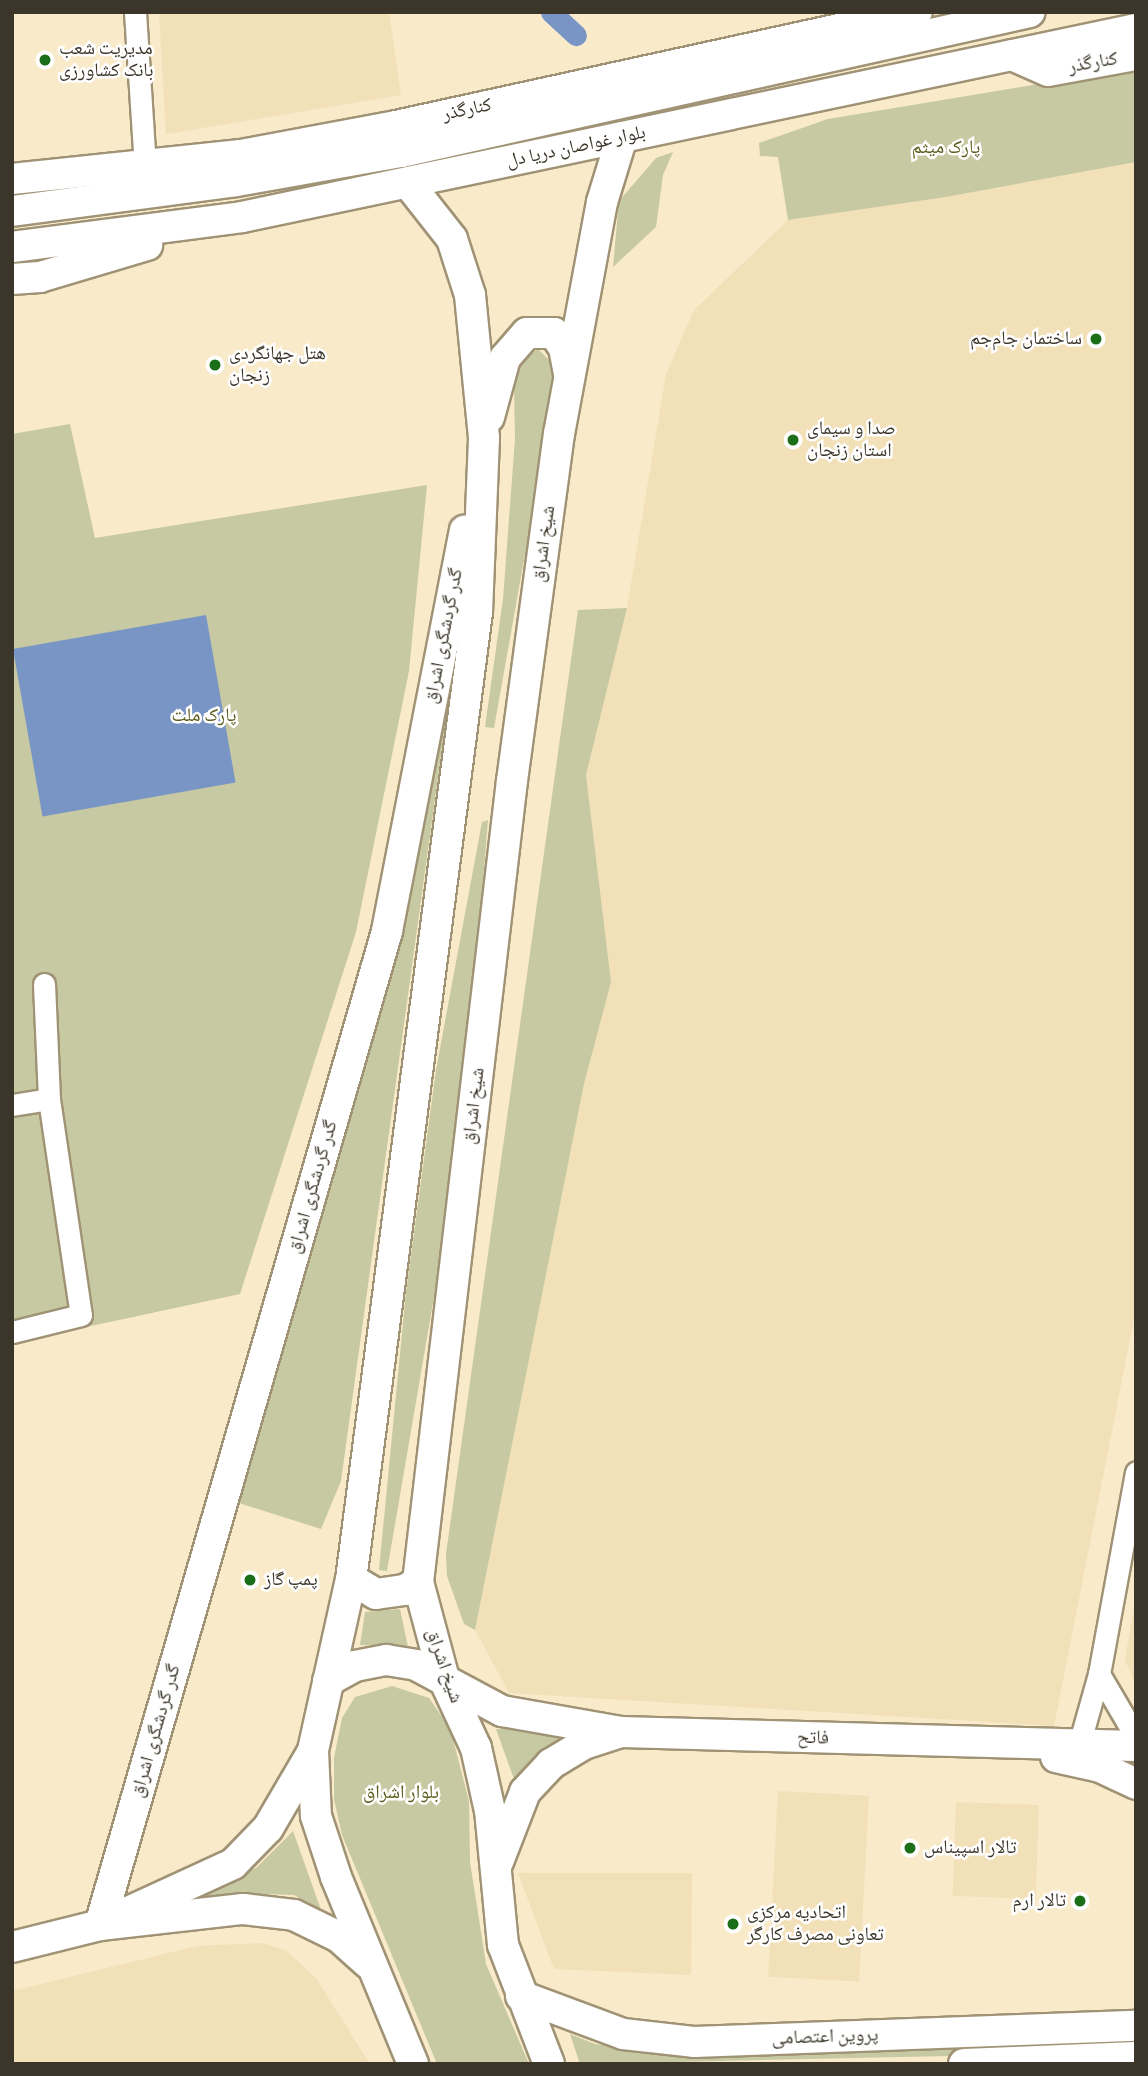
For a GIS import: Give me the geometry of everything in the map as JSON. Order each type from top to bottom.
[{"type":"main road","name":"کنارگذر","points":[[12,179],[145,167],[396,126],[917,12]]},
{"type":"main road","name":"بلوار غواصان دریا دل","points":[[12,211],[236,181],[401,152],[1030,12]]},
{"type":"main road","name":"بلوار غواصان دریا دل","points":[[12,247],[242,217],[1136,29]]},
{"type":"main road","name":"کنارگذر","points":[[1012,55],[1048,71],[1136,55]]},
{"type":"main road","name":"شیخ اشراق","points":[[549,2064],[503,1945],[496,1867],[476,1748],[444,1679],[418,1582],[510,795],[570,377],[601,202],[622,137]]},
{"type":"main road","points":[[408,183],[452,239],[470,295],[484,438],[477,612],[351,1579],[313,1751],[316,1816],[413,2064]]},
{"type":"main road","points":[[12,279],[40,277],[242,217]]},
{"type":"main road","points":[[484,438],[505,358],[527,333],[554,332],[564,348],[570,377]]},
{"type":"main road","name":"گدر گردشگری اشراق","points":[[100,1925],[387,931],[484,438]]},
{"type":"main road","points":[[351,1579],[376,1594],[405,1590],[418,1582]]},
{"type":"main road","points":[[328,1681],[355,1666],[386,1660],[416,1665],[502,1711],[621,1732]]},
{"type":"main road","points":[[496,1867],[525,1792],[551,1764],[584,1744],[621,1732]]},
{"type":"main road","name":"فاتح","points":[[621,1732],[1005,1743]]},
{"type":"main road","points":[[1005,1743],[1136,1746]]},
{"type":"main road","points":[[1005,1743],[1100,1768],[1136,1784]]},
{"type":"main road","points":[[100,1925],[233,1864],[268,1828],[313,1751]]},
{"type":"main road","points":[[12,1947],[100,1925],[243,1909],[293,1915],[339,1937],[377,1970]]},
{"type":"main road","name":"پروین اعتصامی","points":[[521,1996],[623,2034],[694,2042],[1129,2021]]},
{"type":"main road","points":[[964,2064],[1136,2057]]},
{"type":"street","points":[[135,12],[145,167]]},
{"type":"street","points":[[12,1332],[81,1315],[49,1099],[44,984]]},
{"type":"street","points":[[12,1105],[49,1099]]},
{"type":"street","points":[[1079,1745],[1099,1674],[1130,1526],[1136,1472]]},
{"type":"street","points":[[1099,1674],[1136,1737]]},
{"type":"shaded area","points":[[159,12],[389,12],[401,95],[166,134]]},
{"type":"shaded area","points":[[1136,162],[1136,1309],[1054,1726],[509,1693],[475,1630],[584,1084],[611,982],[586,775],[627,608],[666,374],[694,310],[788,220],[946,197]]},
{"type":"shaded area","points":[[1136,1595],[1136,1686],[1125,1660]]},
{"type":"shaded area","points":[[778,1791],[869,1796],[859,1982],[768,1977]]},
{"type":"shaded area","points":[[956,1802],[1039,1805],[1036,1899],[953,1896]]},
{"type":"shaded area","points":[[518,1873],[692,1873],[691,1975],[554,1969]]},
{"type":"shaded area","points":[[262,1943],[287,1951],[316,1978],[370,2064],[12,2064],[12,1991],[197,1946]]},
{"type":"green space","name":"پارک میثم","points":[[1136,68],[1136,162],[946,197],[788,220],[778,157],[760,156],[759,143],[828,119]]},
{"type":"green space","points":[[673,152],[663,175],[656,227],[613,267],[619,201],[656,158]]},
{"type":"green space","points":[[538,349],[558,369],[494,728],[485,727],[503,599],[515,439],[514,383],[521,363]]},
{"type":"green space","name":"پارک ملت","points":[[70,424],[95,538],[427,485],[409,671],[356,932],[240,1294],[12,1343],[12,434]]},
{"type":"green space","points":[[470,545],[341,1481],[321,1529],[239,1503],[316,1227]]},
{"type":"green space","points":[[627,608],[586,775],[611,982],[584,1084],[475,1630],[464,1624],[447,1576],[446,1554],[578,610]]},
{"type":"green space","points":[[488,820],[471,1029],[440,1262],[387,1571],[379,1570],[406,1292],[436,1070],[482,822]]},
{"type":"green space","points":[[400,1609],[408,1647],[360,1645],[365,1612]]},
{"type":"green space","name":"بلوار اشراق","points":[[392,1686],[429,1698],[450,1728],[469,1801],[470,1862],[486,1964],[529,2064],[437,2064],[342,1835],[334,1799],[334,1758],[342,1718],[355,1697]]},
{"type":"green space","points":[[496,1729],[508,1729],[589,1732],[514,1779]]},
{"type":"green space","points":[[293,1831],[321,1910],[294,1895],[265,1894],[163,1906],[256,1868]]},
{"type":"green space","points":[[570,2034],[595,2044],[671,2054],[1129,2038],[1127,2052],[580,2064]]},
{"type":"water","points":[[206,615],[236,782],[42,816],[13,649]]},
{"type":"waterway","points":[[551,12],[576,35]]},
{"type":"place","name":"مدیریت شعب بانک کشاورزی","points":[[45,60]]},
{"type":"place","name":"ساختمان جام‌جم","points":[[1096,339]]},
{"type":"place","name":"هتل جهانگردی زنجان","points":[[215,365]]},
{"type":"place","name":"صدا و سیمای استان زنجان","points":[[793,440]]},
{"type":"place","name":"پمپ گاز","points":[[250,1580]]},
{"type":"place","name":"تالار اسپیناس","points":[[910,1848]]},
{"type":"place","name":"تالار ارم","points":[[1080,1901]]},
{"type":"place","name":"اتحادیه مرکزی تعاونی مصرف کارگر","points":[[733,1924]]}]
